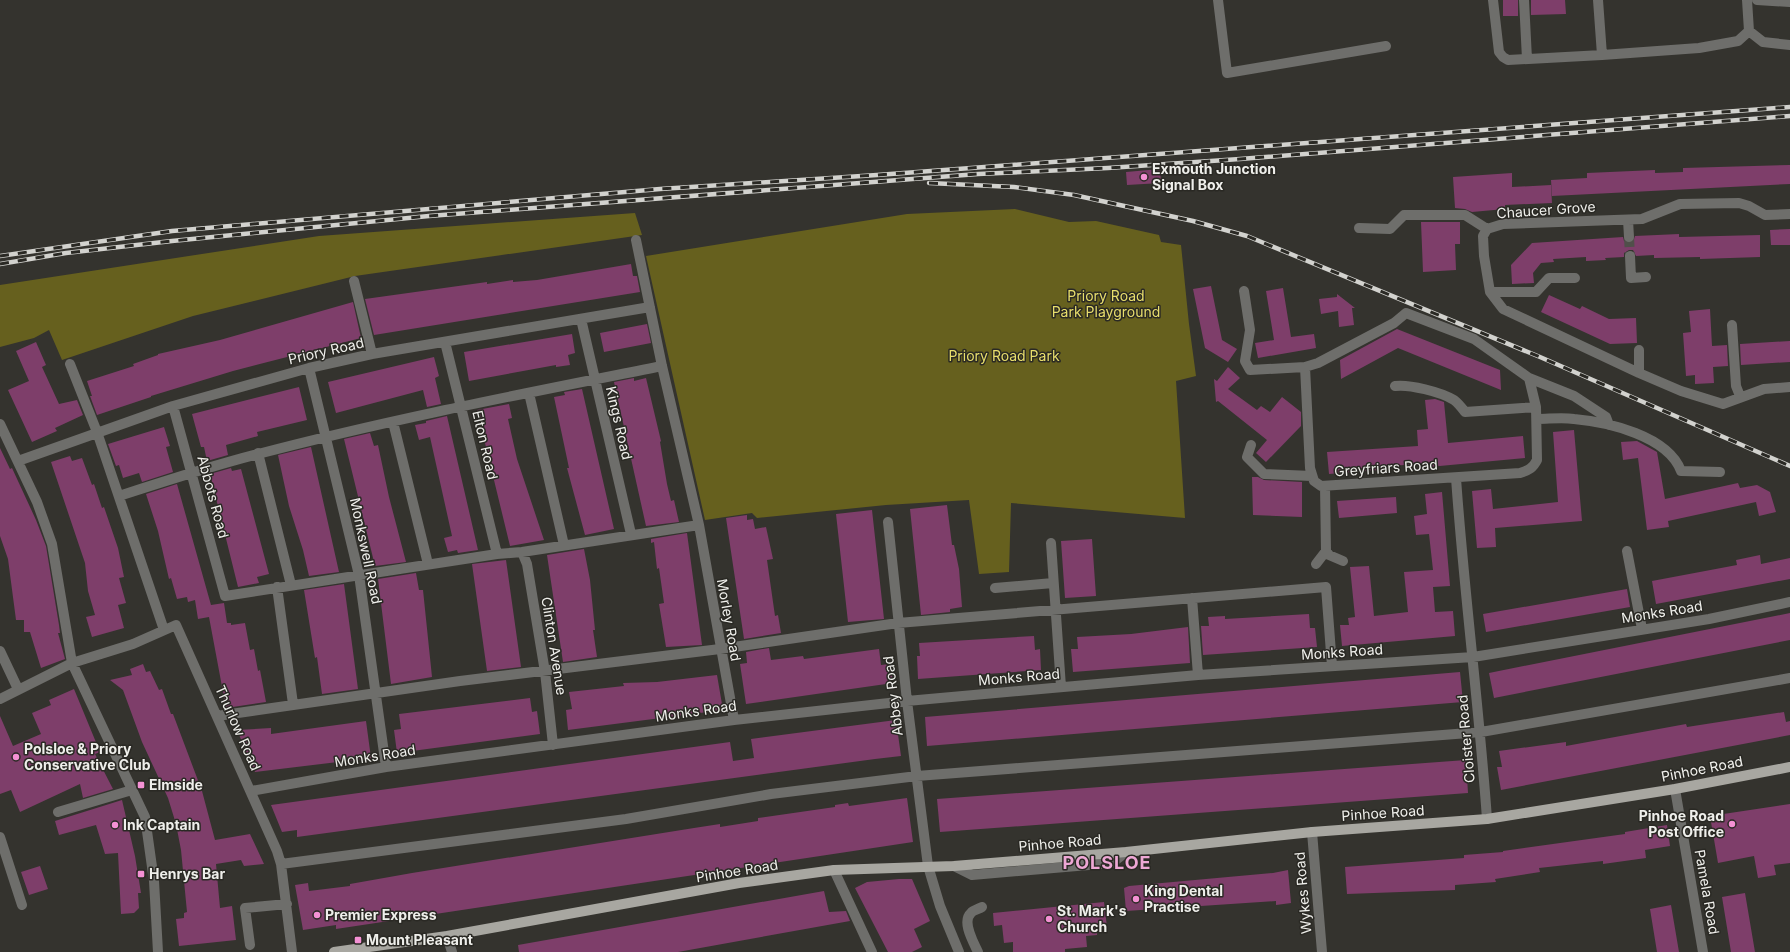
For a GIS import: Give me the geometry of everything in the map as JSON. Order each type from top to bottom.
[{"type":"main road","name":"Pinhoe Road","points":[[334,952],[447,936],[739,883],[834,870],[954,866],[1126,852],[1312,832],[1487,820],[1675,789],[1790,767]]},
{"type":"street","points":[[1218,0],[1227,73],[1386,46]]},
{"type":"street","points":[[1493,0],[1500,52],[1503,57],[1508,60],[1699,48],[1738,41],[1749,31]]},
{"type":"street","points":[[1524,0],[1527,59]]},
{"type":"street","points":[[1598,0],[1602,55]]},
{"type":"street","points":[[1747,0],[1749,31],[1763,42],[1790,45]]},
{"type":"street","points":[[1757,0],[1790,2]]},
{"type":"street","name":"Chaucer Grove","points":[[1790,214],[1765,215],[1749,206],[1739,203],[1680,204],[1642,219],[1503,224],[1487,229],[1483,236],[1484,256],[1490,292],[1503,309],[1639,373],[1681,391],[1723,404],[1740,396],[1764,389],[1790,387]]},
{"type":"street","points":[[1359,228],[1390,229],[1404,215],[1465,215],[1487,229]]},
{"type":"street","points":[[1628,220],[1629,237]]},
{"type":"street","name":"Morley Road","points":[[636,240],[662,366],[699,525],[720,649],[734,720]]},
{"type":"street","points":[[1630,256],[1631,278],[1646,277]]},
{"type":"street","points":[[1490,292],[1536,292],[1549,278],[1575,278]]},
{"type":"street","points":[[354,281],[372,354]]},
{"type":"street","points":[[1244,291],[1250,330],[1245,356],[1247,367],[1250,370],[1305,367],[1318,363],[1394,323],[1406,313],[1474,339],[1529,378],[1574,396],[1606,417],[1609,425]]},
{"type":"street","name":"Priory Road","points":[[18,461],[173,406],[309,368],[372,354],[650,307]]},
{"type":"street","name":"Kings Road","points":[[581,319],[631,534]]},
{"type":"street","points":[[1732,325],[1736,386],[1740,396]]},
{"type":"street","name":"Elton Road","points":[[446,342],[497,554]]},
{"type":"street","points":[[1639,350],[1639,373]]},
{"type":"street","points":[[70,364],[97,432],[164,630]]},
{"type":"street","points":[[119,496],[192,472],[258,453],[529,392],[662,366]]},
{"type":"street","points":[[1251,445],[1247,457],[1264,474],[1312,476],[1310,468],[1305,367]]},
{"type":"street","name":"Monkswell Road","points":[[309,368],[359,575],[386,767]]},
{"type":"street","name":"Greyfriars Road","points":[[1312,476],[1314,481],[1321,486],[1325,486],[1520,473],[1533,468],[1537,460],[1537,419],[1529,378]]},
{"type":"street","points":[[1395,386],[1404,385],[1446,396],[1455,400],[1465,412],[1536,408]]},
{"type":"street","points":[[529,392],[564,545]]},
{"type":"street","name":"Abbots Road","points":[[173,406],[225,596],[277,587]]},
{"type":"street","points":[[1537,419],[1574,418],[1609,425],[1650,439],[1663,447],[1676,462],[1681,471],[1720,472]]},
{"type":"street","points":[[393,422],[428,564]]},
{"type":"street","points":[[0,424],[37,502],[52,544],[72,663],[145,817],[154,881],[158,952]]},
{"type":"street","points":[[258,453],[291,585]]},
{"type":"street","name":"Greyfriars Road","points":[[1456,478],[1463,578],[1473,657]]},
{"type":"street","points":[[1316,564],[1326,551],[1325,486]]},
{"type":"street","name":"Abbey Road","points":[[888,522],[907,701],[928,866],[940,906],[959,952]]},
{"type":"street","points":[[293,704],[277,587],[699,525]]},
{"type":"street","points":[[1051,543],[1061,687]]},
{"type":"street","points":[[1326,551],[1329,555],[1343,561]]},
{"type":"street","points":[[1627,551],[1642,629]]},
{"type":"street","name":"Clinton Avenue","points":[[522,552],[527,564],[545,672],[553,745]]},
{"type":"street","points":[[996,588],[1053,583]]},
{"type":"street","points":[[217,716],[460,681],[545,672],[720,649],[898,623],[1326,587],[1332,666]]},
{"type":"street","points":[[1192,598],[1198,676]]},
{"type":"street","name":"Monks Road","points":[[251,791],[386,767],[734,720],[907,701],[1198,676],[1473,657],[1709,619],[1790,602]]},
{"type":"street","name":"Thurlow Road","points":[[72,663],[133,644],[176,624],[277,851],[281,864],[287,904],[292,952]]},
{"type":"street","points":[[0,650],[18,689]]},
{"type":"street","name":"Cloister Road","points":[[1473,657],[1487,820]]},
{"type":"street","points":[[0,699],[72,663]]},
{"type":"street","points":[[281,864],[611,821],[771,794],[917,776],[1480,732],[1790,678]]},
{"type":"street","name":"Pamela Road","points":[[1675,789],[1703,952]]},
{"type":"street","points":[[58,812],[132,790]]},
{"type":"street","name":"Wykes Road","points":[[1312,832],[1322,952]]},
{"type":"street","points":[[0,837],[22,905]]},
{"type":"street","points":[[834,870],[872,952]]},
{"type":"street","points":[[250,945],[245,908],[287,904]]},
{"type":"street","points":[[978,952],[970,935],[967,919],[970,913],[982,907]]},
{"type":"street","points":[[954,940],[970,935]]},
{"type":"street","points":[[447,936],[452,952]]},
{"type":"green space","name":"Priory Road Park","points":[[1015,209],[1069,222],[1096,221],[1159,235],[1161,242],[1181,245],[1196,376],[1176,381],[1185,518],[1011,503],[1009,572],[979,574],[969,500],[886,505],[757,518],[752,513],[705,520],[646,256],[907,214]]},
{"type":"green space","points":[[635,213],[642,235],[355,276],[193,316],[62,360],[49,330],[34,338],[0,347],[0,285],[319,236]]},
{"type":"building","points":[[1503,0],[1518,0],[1518,16],[1503,16]]},
{"type":"building","points":[[1531,0],[1565,0],[1566,14],[1531,15]]},
{"type":"building","points":[[1790,165],[1790,184],[1552,196],[1551,180],[1587,178],[1587,173],[1655,170],[1655,173],[1683,172],[1683,168]]},
{"type":"building","name":"Exmouth Junction Signal Box","points":[[1160,169],[1161,183],[1127,185],[1126,172]]},
{"type":"building","points":[[1512,173],[1512,187],[1551,185],[1552,203],[1505,205],[1505,209],[1472,212],[1465,209],[1455,208],[1453,177]]},
{"type":"building","points":[[1421,222],[1460,222],[1460,244],[1455,244],[1456,270],[1423,272]]},
{"type":"building","points":[[1790,229],[1790,245],[1771,245],[1770,230]]},
{"type":"building","points":[[1679,234],[1679,237],[1760,235],[1760,257],[1700,259],[1700,257],[1654,258],[1654,255],[1636,256],[1633,250],[1629,250],[1624,253],[1624,257],[1605,258],[1606,260],[1586,261],[1586,257],[1553,259],[1554,262],[1541,263],[1533,273],[1534,283],[1512,284],[1511,265],[1532,243],[1623,237],[1624,241],[1629,243],[1633,242],[1635,236]]},
{"type":"building","points":[[631,264],[633,276],[637,276],[640,292],[374,335],[365,299],[487,282],[487,284],[513,280],[513,282],[537,280]]},
{"type":"building","points":[[1211,286],[1222,340],[1237,349],[1228,362],[1205,348],[1193,289]]},
{"type":"building","points":[[1283,288],[1291,337],[1314,334],[1316,348],[1258,358],[1255,343],[1274,340],[1266,291]]},
{"type":"building","points":[[1337,294],[1355,308],[1352,308],[1354,325],[1339,327],[1338,311],[1321,314],[1319,299],[1337,297]]},
{"type":"building","points":[[1549,295],[1580,309],[1582,306],[1609,319],[1636,318],[1637,343],[1610,344],[1541,312]]},
{"type":"building","points":[[353,302],[361,338],[233,371],[151,396],[97,415],[90,396],[92,396],[87,381],[134,366],[133,364],[158,354],[220,340]]},
{"type":"building","points":[[1710,309],[1712,346],[1727,345],[1728,366],[1713,367],[1714,383],[1695,384],[1695,375],[1686,376],[1683,333],[1691,332],[1689,311]]},
{"type":"building","points":[[647,324],[651,343],[604,352],[600,333]]},
{"type":"building","points":[[1397,329],[1500,370],[1501,390],[1398,348],[1341,379],[1340,360]]},
{"type":"building","points":[[572,334],[575,353],[568,355],[570,365],[556,367],[556,365],[469,381],[464,352]]},
{"type":"building","points":[[1790,341],[1790,362],[1741,365],[1740,344]]},
{"type":"building","points":[[36,342],[46,365],[42,367],[59,404],[77,400],[83,415],[55,428],[57,431],[32,442],[8,390],[29,381],[16,351]]},
{"type":"building","points":[[434,357],[439,376],[435,378],[441,404],[427,407],[423,390],[336,413],[328,382]]},
{"type":"building","points":[[1228,367],[1240,378],[1228,389],[1257,410],[1261,406],[1270,412],[1282,397],[1301,412],[1301,426],[1266,462],[1256,453],[1267,440],[1218,401],[1216,402],[1214,379],[1217,381]]},
{"type":"building","points":[[634,378],[634,381],[646,378],[661,441],[667,484],[671,501],[674,500],[679,522],[646,526],[614,382]]},
{"type":"building","points":[[299,387],[307,420],[257,432],[258,436],[226,445],[228,455],[207,461],[204,447],[201,447],[192,414]]},
{"type":"building","points":[[582,389],[614,529],[585,535],[567,468],[569,468],[554,397],[565,395],[564,392]]},
{"type":"building","points":[[1435,399],[1444,402],[1448,443],[1523,436],[1525,458],[1429,467],[1429,463],[1379,467],[1379,470],[1329,474],[1327,452],[1418,446],[1417,430],[1428,429],[1425,400]]},
{"type":"building","points":[[509,404],[512,418],[508,419],[517,459],[544,540],[510,546],[477,410]]},
{"type":"building","points":[[447,416],[478,550],[458,553],[457,550],[448,552],[444,538],[452,536],[430,437],[419,440],[415,425]]},
{"type":"building","points":[[164,427],[170,446],[166,447],[173,472],[142,482],[139,473],[123,478],[119,465],[116,466],[108,444]]},
{"type":"building","points":[[1574,430],[1582,521],[1495,528],[1496,547],[1477,548],[1472,491],[1491,489],[1493,509],[1558,502],[1553,432]]},
{"type":"building","points":[[370,433],[374,446],[378,445],[389,497],[406,562],[375,566],[344,439]]},
{"type":"building","points":[[1637,441],[1657,452],[1665,499],[1738,483],[1740,488],[1757,485],[1770,492],[1776,512],[1759,516],[1756,502],[1668,521],[1669,527],[1647,530],[1638,458],[1623,460],[1621,442]]},
{"type":"building","points":[[311,447],[339,572],[309,576],[303,550],[289,506],[278,455]]},
{"type":"building","points":[[0,448],[10,469],[12,468],[36,520],[46,546],[59,625],[60,633],[58,633],[65,659],[41,668],[30,632],[24,632],[24,620],[16,620],[8,559],[0,536]]},
{"type":"building","points":[[70,456],[72,461],[82,458],[92,485],[94,484],[102,508],[104,507],[118,548],[124,577],[119,578],[126,603],[118,605],[124,628],[92,637],[86,617],[95,615],[88,591],[85,563],[51,462]]},
{"type":"building","points":[[231,468],[232,471],[241,469],[269,574],[257,577],[259,583],[238,587],[210,474]]},
{"type":"building","points":[[1252,477],[1258,477],[1264,480],[1302,482],[1302,517],[1253,515]]},
{"type":"building","points":[[177,484],[211,605],[224,603],[227,623],[231,623],[231,625],[245,623],[250,650],[254,649],[258,671],[260,670],[266,702],[226,708],[209,617],[198,619],[195,600],[188,602],[187,597],[177,599],[171,578],[169,579],[158,531],[146,494]]},
{"type":"building","points":[[1442,492],[1450,586],[1433,587],[1435,612],[1453,611],[1455,636],[1342,646],[1340,625],[1349,625],[1348,618],[1355,617],[1350,567],[1369,566],[1374,616],[1408,612],[1404,572],[1433,570],[1429,534],[1416,535],[1414,516],[1427,514],[1425,494]]},
{"type":"building","points":[[1396,497],[1397,513],[1339,518],[1337,501]]},
{"type":"building","points":[[947,505],[952,545],[954,545],[959,569],[962,607],[950,609],[950,612],[921,615],[910,509]]},
{"type":"building","points":[[872,510],[884,619],[848,622],[836,514]]},
{"type":"building","points":[[747,515],[747,520],[753,519],[755,529],[766,527],[773,559],[767,560],[775,616],[778,615],[781,633],[744,639],[726,518]]},
{"type":"building","points":[[687,533],[702,645],[666,647],[659,604],[664,603],[659,568],[657,569],[654,542],[651,543],[651,539]]},
{"type":"building","points":[[1092,539],[1096,596],[1065,598],[1061,541]]},
{"type":"building","points":[[584,549],[590,580],[595,630],[593,630],[597,657],[563,662],[547,555]]},
{"type":"building","points":[[1760,555],[1761,564],[1790,558],[1790,579],[1656,604],[1652,581],[1737,565],[1736,560]]},
{"type":"building","points":[[506,560],[521,667],[487,671],[472,564]]},
{"type":"building","points":[[416,573],[419,590],[423,590],[432,677],[391,684],[378,579]]},
{"type":"building","points":[[344,584],[358,689],[322,694],[317,657],[315,658],[304,590]]},
{"type":"building","points":[[1627,589],[1630,607],[1486,632],[1483,614]]},
{"type":"building","points":[[1790,613],[1790,640],[1494,698],[1489,673]]},
{"type":"building","points":[[1309,614],[1310,628],[1315,628],[1317,647],[1203,655],[1201,626],[1209,626],[1208,617],[1225,616],[1225,619]]},
{"type":"building","points":[[1188,627],[1190,663],[1073,672],[1071,649],[1078,649],[1077,637],[1131,634]]},
{"type":"building","points":[[1034,636],[1035,650],[1040,649],[1041,670],[918,679],[917,656],[920,656],[919,643]]},
{"type":"building","points":[[769,648],[771,660],[803,656],[804,659],[879,649],[881,665],[890,664],[893,683],[746,704],[740,664],[747,663],[746,652]]},
{"type":"building","points":[[143,664],[146,672],[150,671],[159,690],[162,689],[171,714],[173,714],[202,791],[215,840],[250,834],[264,864],[244,866],[241,860],[216,864],[220,908],[232,906],[236,940],[179,946],[176,919],[184,918],[184,913],[187,912],[181,850],[176,824],[168,798],[142,742],[123,690],[110,680],[132,675],[130,669]]},
{"type":"building","points":[[1460,672],[1463,702],[927,746],[925,717]]},
{"type":"building","points":[[717,675],[723,710],[568,730],[566,710],[572,709],[569,692],[624,686],[623,683],[657,682]]},
{"type":"building","points":[[74,689],[100,752],[95,754],[113,789],[83,798],[80,784],[20,812],[11,790],[0,794],[0,716],[13,746],[41,734],[32,713],[51,705],[49,700]]},
{"type":"building","points":[[530,698],[532,712],[537,711],[540,734],[397,753],[394,730],[401,729],[399,714]]},
{"type":"building","points":[[1784,712],[1786,722],[1790,721],[1790,735],[1501,790],[1497,767],[1502,767],[1499,751],[1566,742],[1566,746],[1686,724],[1687,727]]},
{"type":"building","points":[[896,720],[901,756],[297,837],[297,830],[282,832],[271,805],[730,742],[733,761],[754,758],[751,739]]},
{"type":"building","points":[[366,721],[371,758],[255,772],[237,730],[271,728],[271,734]]},
{"type":"building","points":[[1466,760],[1468,793],[940,832],[937,799]]},
{"type":"building","points":[[907,798],[913,842],[336,929],[336,925],[303,930],[295,885],[308,883],[309,891],[350,886],[350,884],[412,873],[694,828],[720,824],[720,827],[758,821],[758,818],[835,807],[835,805],[848,803],[849,806]]},
{"type":"building","points":[[122,800],[135,856],[141,893],[138,893],[139,908],[134,913],[121,914],[118,853],[105,854],[96,825],[59,835],[55,821]]},
{"type":"building","points":[[1790,804],[1790,863],[1774,865],[1776,875],[1758,878],[1754,856],[1718,863],[1710,816]]},
{"type":"building","points":[[1667,825],[1670,846],[1645,850],[1646,858],[1603,864],[1603,861],[1539,868],[1540,872],[1495,879],[1496,882],[1455,885],[1455,890],[1347,894],[1345,867],[1464,858],[1464,855],[1503,852],[1625,834],[1625,832]]},
{"type":"building","points":[[40,866],[48,889],[29,895],[21,872]]},
{"type":"building","points":[[1288,870],[1291,903],[1276,905],[1276,901],[1126,911],[1124,888],[1129,886],[1273,873]]},
{"type":"building","points":[[912,879],[930,921],[914,929],[922,947],[912,952],[888,952],[855,888],[867,882]]},
{"type":"building","points":[[824,891],[829,912],[846,911],[850,921],[678,952],[519,952],[518,945]]},
{"type":"building","points":[[1745,893],[1755,952],[1731,952],[1722,897]]},
{"type":"building","name":"St. Mark's Church","points":[[1104,902],[1107,927],[1097,928],[1097,935],[1086,936],[1087,947],[1065,949],[1065,952],[1013,952],[1013,942],[1004,943],[1002,925],[994,926],[993,913]]},
{"type":"building","points":[[1671,905],[1679,952],[1657,952],[1650,909]]},
{"type":"tunnel","points":[[1629,237],[1630,256]]},
{"type":"railway","points":[[0,256],[172,231],[660,189],[877,175],[1790,107]]},
{"type":"railway","points":[[0,264],[66,253],[172,241],[429,216],[978,174],[1108,168],[1240,159],[1790,116]]},
{"type":"railway","points":[[929,183],[1014,187],[1074,195],[1193,221],[1247,236],[1540,357],[1790,466]]},
{"type":"place","name":"Exmouth Junction Signal Box","points":[[1144,177]]},
{"type":"place","name":"Polsloe & Priory Conservative Club","points":[[16,757]]},
{"type":"place","name":"Elmside","points":[[141,785]]},
{"type":"place","name":"Pinhoe Road Post Office","points":[[1732,824]]},
{"type":"place","name":"Ink Captain","points":[[115,825]]},
{"type":"place","name":"Henrys Bar","points":[[141,874]]},
{"type":"place","name":"King Dental Practise","points":[[1136,899]]},
{"type":"place","name":"Premier Express","points":[[317,915]]},
{"type":"place","name":"St. Mark's Church","points":[[1049,919]]},
{"type":"place","name":"Mount Pleasant","points":[[358,940]]},
{"type":"district","name":"POLSLOE","points":[[1107,863]]},
{"type":"park label","name":"Priory Road Park Playground","points":[[1106,304]]}]
